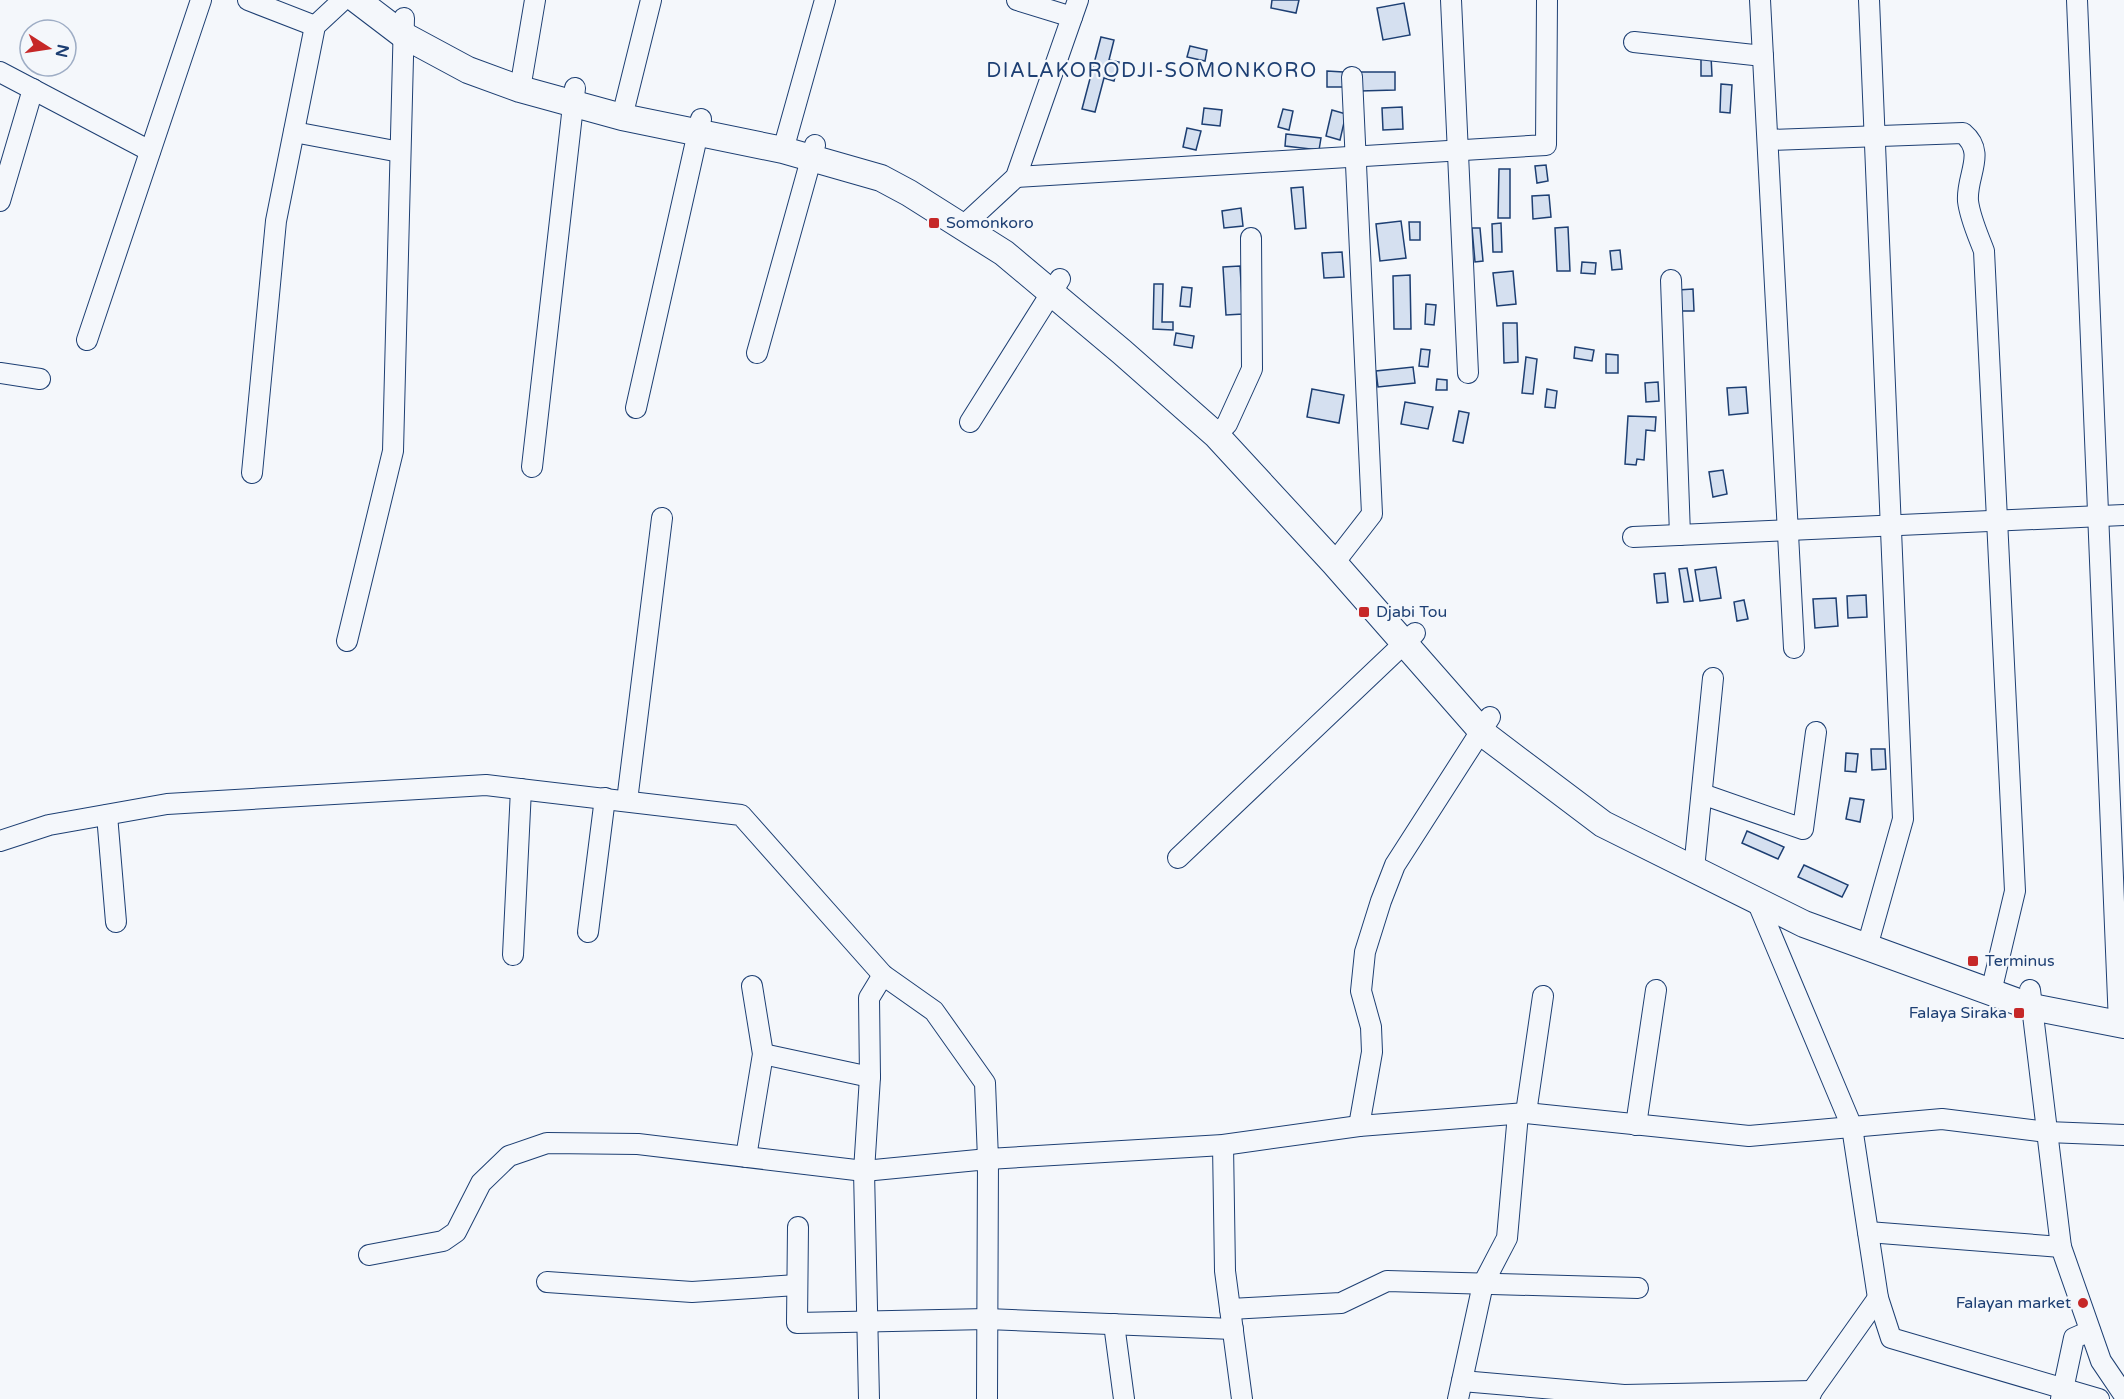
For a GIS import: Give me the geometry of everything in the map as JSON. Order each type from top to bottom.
[{"type":"main road","points":[[357,0],[403,26],[468,70],[522,81],[624,109],[813,152],[881,178],[968,221],[1004,253],[1055,286],[1122,352],[1222,429],[1485,723],[1603,824],[1810,910],[1869,940]]},
{"type":"main road","points":[[381,0],[403,26]]},
{"type":"main road","points":[[1695,861],[1757,901],[1804,924],[1869,940],[2031,998],[2121,1016]]},
{"type":"street","points":[[87,340],[201,0]]},
{"type":"street","points":[[248,0],[315,26]]},
{"type":"street","points":[[252,473],[276,221],[315,26],[343,0]]},
{"type":"street","points":[[522,81],[536,0]]},
{"type":"street","points":[[624,109],[651,0]]},
{"type":"street","points":[[785,144],[825,0]]},
{"type":"street","points":[[968,221],[1016,177],[1075,9],[1017,0]]},
{"type":"street","points":[[1451,0],[1468,373]]},
{"type":"street","points":[[1016,177],[1546,145],[1547,0]]},
{"type":"street","points":[[1760,0],[1794,648]]},
{"type":"street","points":[[1869,0],[1903,819],[1869,940]]},
{"type":"street","points":[[2078,0],[2098,516],[2121,1016]]},
{"type":"street","points":[[347,641],[393,451],[403,26]]},
{"type":"street","points":[[1634,42],[1763,56]]},
{"type":"street","points":[[0,72],[150,151]]},
{"type":"street","points":[[1338,557],[1372,514],[1352,77]]},
{"type":"street","points":[[0,201],[33,89]]},
{"type":"street","points":[[532,467],[575,96]]},
{"type":"street","points":[[636,408],[700,126]]},
{"type":"street","points":[[294,132],[400,152]]},
{"type":"street","points":[[1768,140],[1963,134],[1971,140],[1976,151],[1968,199],[1974,225],[1984,251],[2015,891],[1992,985]]},
{"type":"street","points":[[758,353],[813,152]]},
{"type":"street","points":[[1222,429],[1251,369],[1251,238]]},
{"type":"street","points":[[1671,280],[1680,535]]},
{"type":"street","points":[[970,422],[1055,286]]},
{"type":"street","points":[[0,373],[40,379]]},
{"type":"street","points":[[1633,537],[2124,515]]},
{"type":"street","points":[[627,801],[662,518]]},
{"type":"street","points":[[1178,858],[1410,638]]},
{"type":"street","points":[[1695,861],[1713,678]]},
{"type":"street","points":[[1359,1126],[1372,1052],[1371,1027],[1361,991],[1365,952],[1395,865],[1485,723]]},
{"type":"street","points":[[1702,794],[1803,829],[1816,732]]},
{"type":"street","points":[[0,841],[49,825],[166,804],[486,785],[741,815],[883,975],[934,1011],[985,1083],[988,1159],[987,1399]]},
{"type":"street","points":[[513,955],[521,789]]},
{"type":"street","points":[[588,932],[604,798]]},
{"type":"street","points":[[107,815],[116,922]]},
{"type":"street","points":[[1757,901],[1852,1127],[1878,1298],[1891,1338],[2062,1394],[2099,1399]]},
{"type":"street","points":[[869,1399],[864,1171],[870,1077],[869,998],[883,975]]},
{"type":"street","points":[[746,1157],[763,1054],[752,986]]},
{"type":"street","points":[[1636,1125],[1656,990]]},
{"type":"street","points":[[1543,996],[1522,1113],[1507,1238],[1483,1284],[1460,1390],[1624,1395],[1810,1395],[1878,1298]]},
{"type":"street","points":[[2031,998],[2061,1247],[2101,1361],[2124,1395]]},
{"type":"street","points":[[763,1054],[870,1077]]},
{"type":"street","points":[[369,1255],[443,1241],[456,1232],[481,1183],[509,1156],[547,1143],[638,1144],[864,1171],[988,1159],[1223,1145],[1359,1126],[1522,1113],[1749,1136],[1942,1119],[2047,1132],[2124,1135]]},
{"type":"street","points":[[1223,1145],[1225,1271],[1242,1399]]},
{"type":"street","points":[[798,1227],[797,1323],[987,1319],[1114,1324],[1231,1319],[1341,1303],[1387,1281],[1638,1288]]},
{"type":"street","points":[[1868,1232],[2061,1247]]},
{"type":"street","points":[[547,1282],[692,1292],[797,1285]]},
{"type":"street","points":[[1114,1324],[1124,1399]]},
{"type":"street","points":[[2062,1394],[2074,1338],[2090,1331]]},
{"type":"building","points":[[1272,0],[1299,0],[1296,13],[1271,8]]},
{"type":"building","points":[[1404,3],[1410,35],[1383,40],[1377,8]]},
{"type":"building","points":[[1101,37],[1114,40],[1109,60],[1119,62],[1114,81],[1104,78],[1095,112],[1082,109]]},
{"type":"building","points":[[1190,46],[1207,50],[1205,61],[1187,57]]},
{"type":"building","points":[[1701,56],[1711,56],[1712,76],[1701,76]]},
{"type":"building","points":[[1327,71],[1343,72],[1343,87],[1327,87]]},
{"type":"building","points":[[1360,72],[1395,72],[1395,90],[1360,91]]},
{"type":"building","points":[[1721,84],[1732,85],[1730,113],[1720,112]]},
{"type":"building","points":[[1402,107],[1403,129],[1383,130],[1382,108]]},
{"type":"building","points":[[1204,108],[1222,110],[1220,126],[1202,124]]},
{"type":"building","points":[[1283,109],[1293,111],[1289,130],[1278,127]]},
{"type":"building","points":[[1332,110],[1346,114],[1340,140],[1326,136]]},
{"type":"building","points":[[1187,128],[1201,131],[1196,150],[1183,147]]},
{"type":"building","points":[[1286,134],[1321,138],[1319,150],[1285,146]]},
{"type":"building","points":[[1546,165],[1548,181],[1537,183],[1535,166]]},
{"type":"building","points":[[1499,169],[1510,169],[1510,218],[1498,218]]},
{"type":"building","points":[[1303,187],[1306,228],[1295,229],[1291,188]]},
{"type":"building","points":[[1549,195],[1551,217],[1533,219],[1532,196]]},
{"type":"building","points":[[1241,208],[1243,226],[1224,228],[1222,211]]},
{"type":"building","points":[[1401,221],[1406,258],[1380,261],[1376,224]]},
{"type":"building","points":[[1409,222],[1420,222],[1420,240],[1410,240]]},
{"type":"building","points":[[1501,223],[1502,252],[1493,252],[1492,224]]},
{"type":"building","points":[[1568,227],[1570,271],[1557,271],[1555,228]]},
{"type":"building","points":[[1472,228],[1480,228],[1483,261],[1475,262]]},
{"type":"building","points":[[1620,250],[1622,269],[1612,270],[1610,251]]},
{"type":"building","points":[[1342,252],[1344,277],[1324,278],[1322,253]]},
{"type":"building","points":[[1582,262],[1596,263],[1595,274],[1581,273]]},
{"type":"building","points":[[1240,266],[1243,314],[1226,315],[1223,267]]},
{"type":"building","points":[[1513,271],[1516,304],[1497,306],[1493,273]]},
{"type":"building","points":[[1410,275],[1411,329],[1394,329],[1393,276]]},
{"type":"building","points":[[1154,284],[1163,284],[1162,322],[1173,322],[1173,330],[1153,329]]},
{"type":"building","points":[[1182,287],[1192,288],[1190,307],[1180,306]]},
{"type":"building","points":[[1693,289],[1694,311],[1679,311],[1678,290]]},
{"type":"building","points":[[1426,304],[1436,305],[1434,325],[1425,324]]},
{"type":"building","points":[[1503,323],[1517,323],[1518,362],[1504,363]]},
{"type":"building","points":[[1176,333],[1194,336],[1192,348],[1174,345]]},
{"type":"building","points":[[1575,347],[1594,350],[1592,361],[1574,358]]},
{"type":"building","points":[[1421,349],[1430,350],[1428,367],[1419,366]]},
{"type":"building","points":[[1606,354],[1618,355],[1618,373],[1606,373]]},
{"type":"building","points":[[1526,357],[1537,359],[1533,394],[1522,393]]},
{"type":"building","points":[[1413,367],[1415,383],[1378,387],[1376,371]]},
{"type":"building","points":[[1437,379],[1447,380],[1447,390],[1436,390]]},
{"type":"building","points":[[1658,382],[1659,401],[1646,402],[1645,383]]},
{"type":"building","points":[[1746,387],[1748,413],[1729,415],[1727,388]]},
{"type":"building","points":[[1312,389],[1344,395],[1339,423],[1307,417]]},
{"type":"building","points":[[1547,389],[1557,391],[1555,408],[1545,407]]},
{"type":"building","points":[[1405,402],[1433,407],[1428,429],[1401,424]]},
{"type":"building","points":[[1459,411],[1469,413],[1463,443],[1453,441]]},
{"type":"building","points":[[1628,416],[1656,417],[1655,431],[1646,430],[1644,460],[1637,459],[1636,465],[1625,464]]},
{"type":"building","points":[[1723,470],[1727,494],[1713,497],[1709,472]]},
{"type":"building","points":[[1716,567],[1721,598],[1700,601],[1695,570]]},
{"type":"building","points":[[1687,568],[1693,601],[1684,602],[1679,569]]},
{"type":"building","points":[[1665,573],[1668,602],[1657,603],[1654,574]]},
{"type":"building","points":[[1866,595],[1867,617],[1848,618],[1847,596]]},
{"type":"building","points":[[1836,598],[1838,626],[1815,628],[1813,599]]},
{"type":"building","points":[[1744,600],[1748,619],[1737,621],[1734,602]]},
{"type":"building","points":[[1871,749],[1885,749],[1886,769],[1872,770]]},
{"type":"building","points":[[1846,753],[1858,754],[1856,772],[1845,771]]},
{"type":"building","points":[[1850,798],[1864,800],[1860,822],[1846,819]]},
{"type":"building","points":[[1747,831],[1784,847],[1778,859],[1742,843]]},
{"type":"building","points":[[1804,865],[1848,885],[1842,897],[1798,877]]},
{"type":"place","name":"Somonkoro","points":[[934,223]]},
{"type":"place","name":"Djabi Tou","points":[[1364,612]]},
{"type":"place","name":"Terminus","points":[[1973,961]]},
{"type":"place","name":"Falaya Siraka","points":[[2019,1013]]},
{"type":"place","name":"Falayan market","points":[[2083,1303]]},
{"type":"district","name":"DIALAKORODJI-SOMONKORO","points":[[1152,71]]}]
